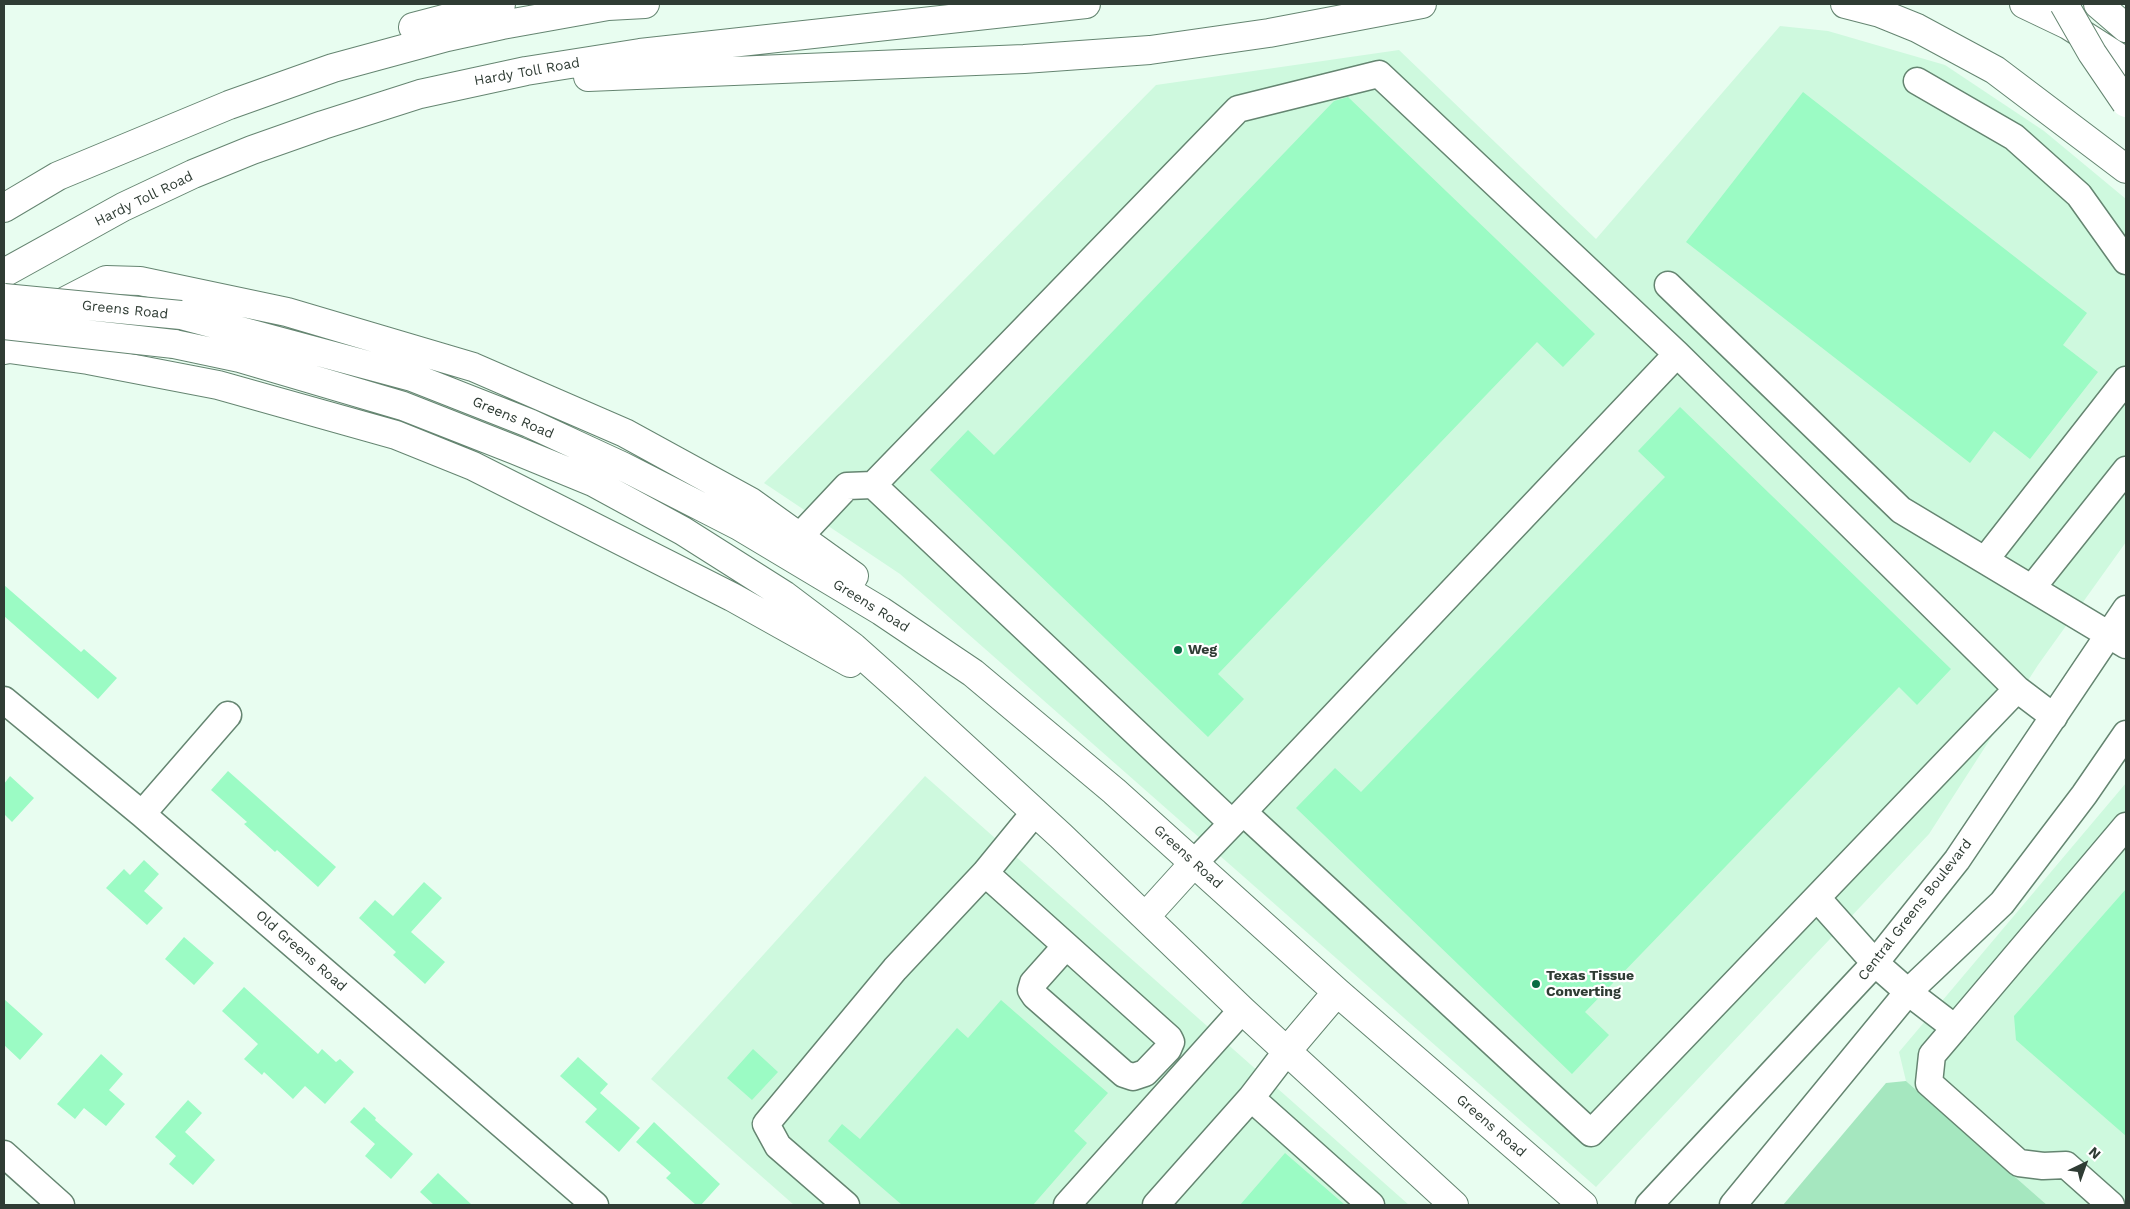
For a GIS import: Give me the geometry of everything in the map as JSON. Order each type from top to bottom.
[{"type":"main road","points":[[4,208],[58,176],[281,86],[367,44],[414,26],[501,4]]},
{"type":"main road","points":[[281,86],[386,53],[502,25],[608,6],[645,4]]},
{"type":"main road","name":"Hardy Toll Road","points":[[4,273],[123,207],[202,170],[324,125],[420,94],[466,83],[640,53],[1086,4]]},
{"type":"main road","points":[[466,83],[1084,56],[1207,43],[1412,6],[1443,4]]},
{"type":"main road","points":[[1845,4],[1880,14],[1917,28],[1995,70],[2022,88],[2126,169]]},
{"type":"main road","points":[[2024,4],[2068,25],[2126,62]]},
{"type":"main road","points":[[2064,4],[2092,53],[2126,103]]},
{"type":"main road","points":[[2098,4],[2123,25]]},
{"type":"main road","points":[[4,333],[106,280],[140,281],[287,312],[473,367],[625,433],[751,502],[884,597],[973,673]]},
{"type":"main road","points":[[126,367],[112,349],[121,296],[140,281]]},
{"type":"main road","name":"Greens Road","points":[[4,298],[182,315],[412,378],[546,431],[622,466],[740,526],[881,611],[973,673],[1114,791],[1337,992],[1583,1205]]},
{"type":"main road","name":"Greens Road","points":[[4,325],[174,344],[240,358],[403,406],[593,482],[683,531],[784,595],[853,648],[908,696],[1146,916],[1242,1010],[1454,1205]]},
{"type":"main road","points":[[4,350],[9,349],[78,358],[218,385],[396,435],[473,466],[732,597],[908,696]]},
{"type":"main road","points":[[1146,916],[1194,863]]},
{"type":"main road","points":[[1288,1051],[1337,992]]},
{"type":"street","points":[[799,537],[847,486],[873,484],[1238,109],[1380,74],[1677,354],[2017,689],[2054,717]]},
{"type":"street","points":[[1917,81],[2014,137],[2079,195],[2126,262]]},
{"type":"street","points":[[1668,285],[1902,510],[2118,640]]},
{"type":"street","points":[[1194,863],[1677,354]]},
{"type":"street","points":[[1985,560],[2126,380]]},
{"type":"street","points":[[2032,588],[2126,470]]},
{"type":"street","points":[[873,484],[1238,817],[1591,1133],[2017,689]]},
{"type":"street","name":"Central Greens Boulevard","points":[[1649,1205],[1876,963],[1957,860],[2054,717],[2118,640],[2126,609]]},
{"type":"street","name":"Old Greens Road","points":[[4,700],[142,814],[595,1205]]},
{"type":"street","points":[[142,814],[228,715]]},
{"type":"street","points":[[1732,1205],[1908,992],[2002,903],[2084,795],[2126,734]]},
{"type":"street","points":[[846,1205],[778,1146],[766,1124],[895,969],[985,873],[1035,812]]},
{"type":"street","points":[[2111,1205],[2066,1165],[2043,1166],[2019,1163],[1929,1083],[1932,1055],[2126,826]]},
{"type":"street","points":[[985,873],[1066,946],[1168,1038],[1171,1042],[1168,1049],[1145,1073],[1132,1077],[1124,1074],[1031,990],[1033,983],[1066,946]]},
{"type":"street","points":[[1817,898],[1876,963],[1908,992],[1955,1028]]},
{"type":"street","points":[[1067,1205],[1242,1010]]},
{"type":"street","points":[[1156,1205],[1251,1098],[1288,1051]]},
{"type":"street","points":[[1251,1098],[1371,1205]]},
{"type":"street","points":[[4,1154],[61,1205]]},
{"type":"shaded area","points":[[1780,26],[1828,31],[1945,65],[2044,131],[2126,199],[2126,542],[2038,665],[1929,834],[1596,1187],[900,574],[764,483],[1156,85],[1399,50],[1596,239]]},
{"type":"shaded area","points":[[925,776],[1409,1205],[794,1205],[651,1079]]},
{"type":"shaded area","points":[[2126,783],[2126,1205],[2047,1205],[1906,1081],[1899,1052]]},
{"type":"shaded area","points":[[1906,1081],[2047,1205],[1783,1205],[1886,1083]]},
{"type":"building","points":[[1803,92],[2087,313],[2063,345],[2098,372],[2030,459],[1994,431],[1970,463],[1686,242]]},
{"type":"building","points":[[1348,97],[1595,334],[1563,367],[1537,342],[1218,674],[1244,699],[1208,737],[930,470],[968,430],[994,455],[1334,101]]},
{"type":"building","points":[[1680,407],[1951,669],[1917,705],[1899,687],[1585,1012],[1609,1035],[1572,1074],[1296,808],[1335,768],[1361,792],[1665,477],[1638,451]]},
{"type":"building","points":[[4,585],[81,652],[84,649],[117,678],[98,699],[4,616]]},
{"type":"building","points":[[228,771],[336,867],[318,887],[277,850],[275,852],[244,824],[247,822],[211,790]]},
{"type":"building","points":[[10,776],[34,798],[12,822],[4,814],[4,784]]},
{"type":"building","points":[[144,860],[159,874],[144,891],[163,908],[147,925],[106,888],[124,869],[130,875]]},
{"type":"building","points":[[424,882],[442,898],[411,932],[445,962],[425,984],[393,955],[396,952],[359,918],[375,900],[393,916]]},
{"type":"building","points":[[2126,889],[2126,1136],[2016,1040],[2014,1016]]},
{"type":"building","points":[[184,937],[214,963],[194,985],[165,959]]},
{"type":"building","points":[[244,987],[318,1054],[322,1049],[336,1062],[340,1059],[354,1072],[325,1104],[305,1086],[293,1099],[264,1072],[262,1075],[244,1059],[258,1044],[222,1011]]},
{"type":"building","points":[[4,999],[43,1034],[20,1060],[4,1045]]},
{"type":"building","points":[[1001,1000],[1108,1093],[1074,1131],[1087,1143],[1033,1205],[902,1205],[828,1141],[842,1124],[860,1139],[957,1028],[968,1038]]},
{"type":"building","points":[[753,1049],[778,1072],[752,1100],[727,1078]]},
{"type":"building","points":[[101,1054],[123,1074],[109,1090],[125,1104],[106,1126],[84,1108],[75,1119],[57,1104]]},
{"type":"building","points":[[578,1057],[608,1084],[600,1093],[640,1128],[619,1152],[585,1122],[597,1109],[560,1076]]},
{"type":"building","points":[[188,1100],[202,1113],[185,1132],[215,1160],[193,1185],[169,1164],[176,1156],[155,1137]]},
{"type":"building","points":[[364,1107],[376,1118],[375,1120],[413,1154],[391,1179],[365,1156],[375,1144],[350,1122]]},
{"type":"building","points":[[654,1122],[720,1184],[701,1205],[696,1205],[666,1178],[671,1173],[636,1142]]},
{"type":"building","points":[[1285,1153],[1345,1205],[1240,1205]]},
{"type":"building","points":[[438,1173],[472,1205],[434,1205],[420,1192]]},
{"type":"place","name":"Weg","points":[[1178,650]]},
{"type":"place","name":"Texas Tissue Converting","points":[[1536,984]]}]
